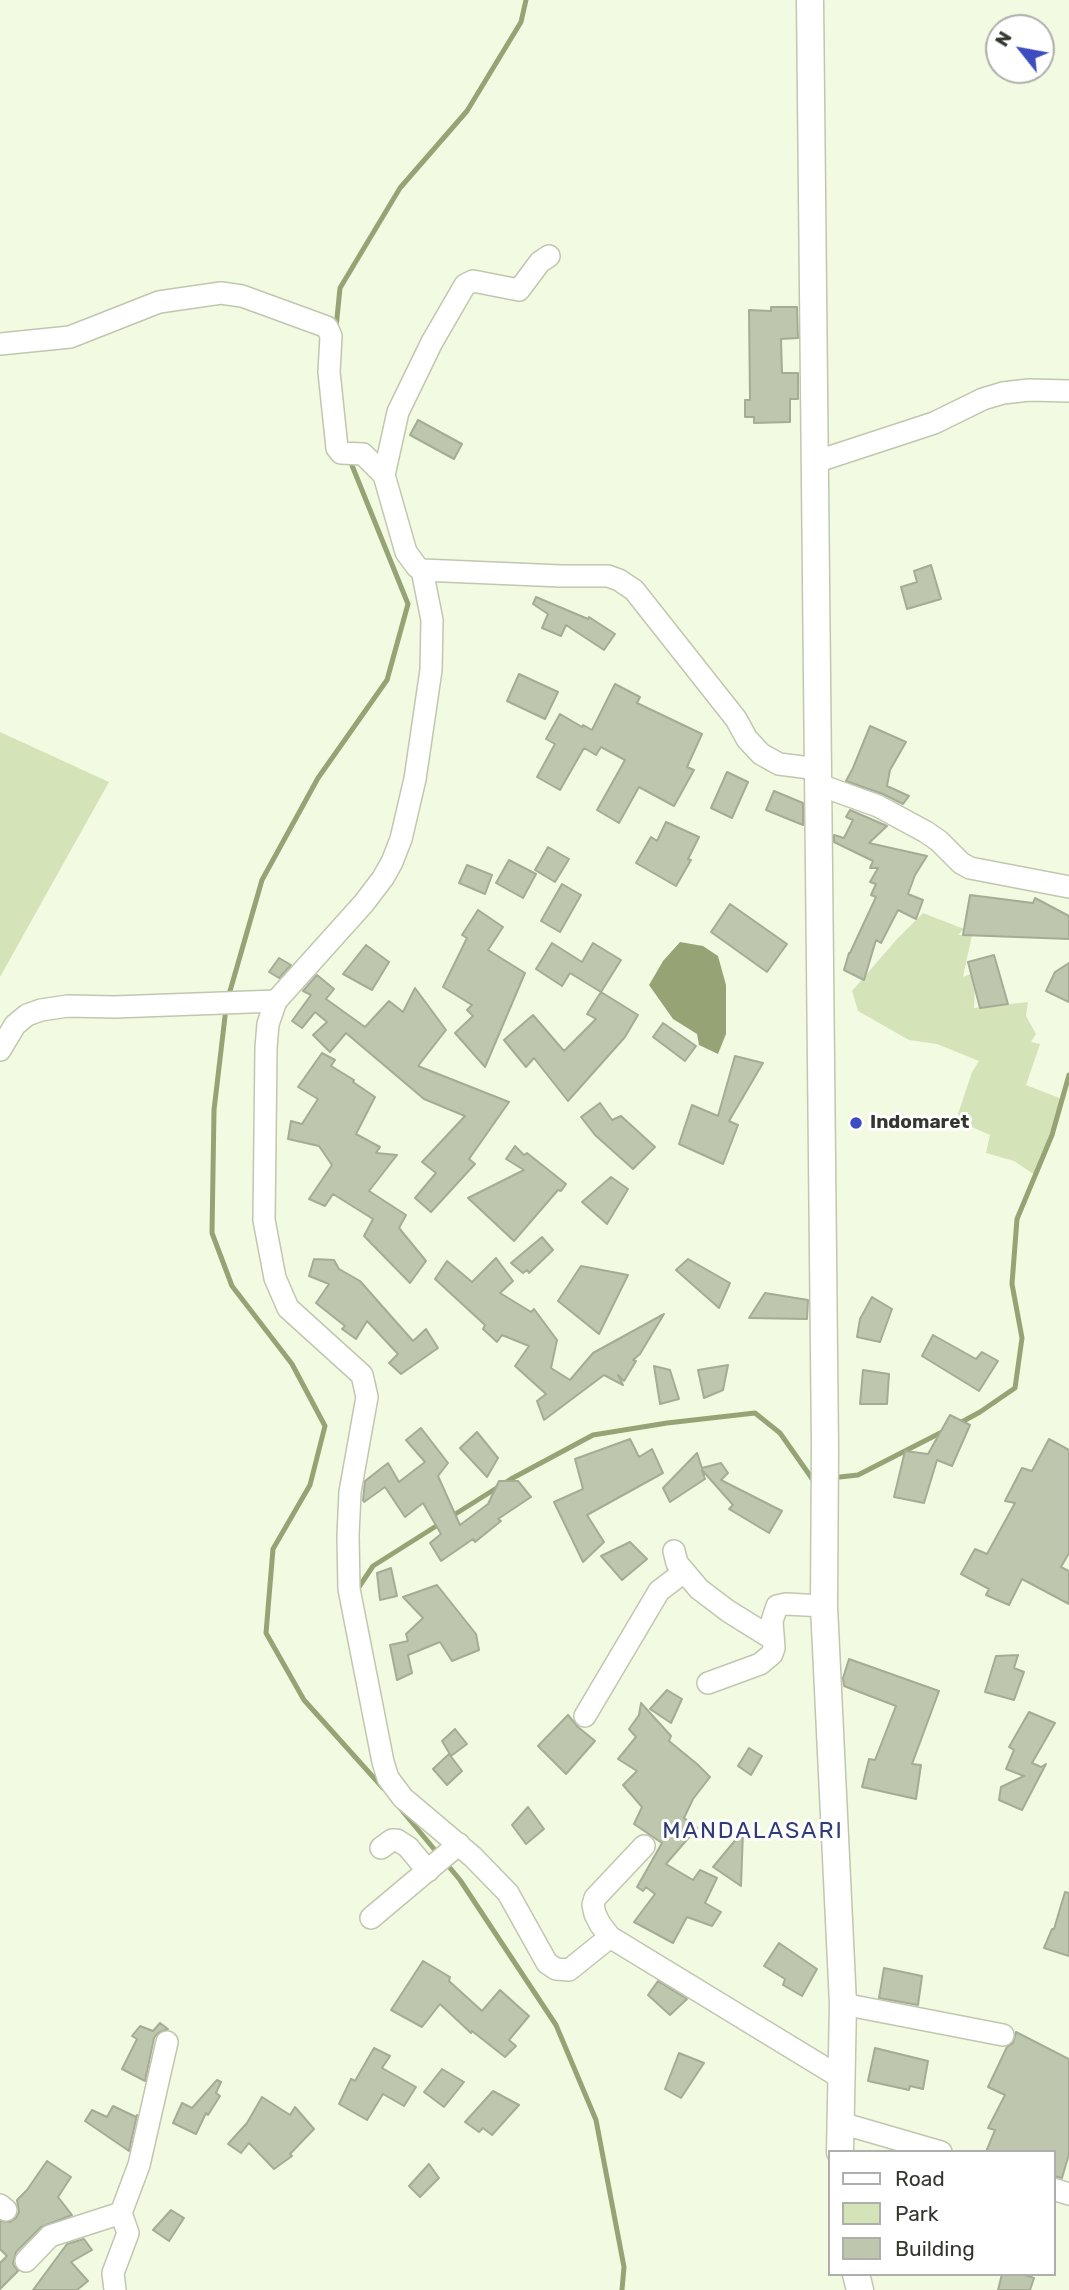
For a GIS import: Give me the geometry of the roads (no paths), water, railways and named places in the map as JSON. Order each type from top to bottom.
[{"type":"main road","points":[[810,0],[825,1447],[824,1606],[843,2004],[840,2150]]},
{"type":"street","points":[[549,256],[540,262],[519,290],[473,281],[465,285],[432,342],[398,412],[384,475],[406,552],[412,563],[422,570],[608,576],[619,580],[634,590],[761,754],[779,764],[818,776],[926,832],[970,868],[1069,887]]},
{"type":"street","points":[[0,344],[70,337],[159,302],[211,294],[242,296],[327,327],[330,331],[329,372],[336,443],[341,453],[363,454],[384,475]]},
{"type":"street","points":[[815,462],[934,423],[993,396],[1029,390],[1069,391]]},
{"type":"street","points":[[422,570],[432,620],[431,670],[415,779],[401,839],[377,886],[276,1001],[268,1024],[266,1048],[264,1220],[275,1278],[288,1308],[362,1375],[367,1396],[350,1492],[349,1589],[383,1762],[393,1788],[455,1848],[508,1893],[551,1967],[569,1969],[610,1937]]},
{"type":"street","points":[[0,1050],[15,1025],[27,1015],[41,1010],[68,1006],[115,1007],[276,1001]]},
{"type":"street","points":[[674,1551],[677,1563],[699,1589],[773,1639]]},
{"type":"street","points":[[585,1716],[659,1591],[684,1572]]},
{"type":"street","points":[[708,1683],[760,1664],[772,1654],[772,1621],[777,1606],[824,1606]]},
{"type":"street","points":[[381,1848],[392,1840],[401,1842],[430,1869]]},
{"type":"street","points":[[644,1846],[595,1898],[595,1914],[610,1937],[843,2079]]},
{"type":"street","points":[[371,1918],[455,1848]]},
{"type":"street","points":[[843,2004],[1003,2035]]},
{"type":"street","points":[[115,2290],[113,2273],[128,2233],[121,2213],[139,2165],[167,2042]]},
{"type":"street","points":[[841,2123],[934,2150]]},
{"type":"street","points":[[26,2261],[50,2236],[121,2213]]},
{"type":"waterway","points":[[336,328],[340,288],[400,188],[467,111],[521,22],[526,0]]},
{"type":"waterway","points":[[228,998],[262,880],[318,778],[387,680],[408,604],[349,458]]},
{"type":"waterway","points":[[226,1008],[214,1110],[212,1233],[232,1286],[292,1364],[325,1426],[310,1485],[273,1549],[266,1633],[304,1700],[383,1788]]},
{"type":"waterway","points":[[958,1424],[1015,1388],[1022,1338],[1012,1284],[1017,1219],[1052,1135],[1069,1075]]},
{"type":"waterway","points":[[449,1518],[511,1479],[593,1435],[755,1413],[780,1433],[813,1480],[817,1480]]},
{"type":"waterway","points":[[831,1478],[858,1475],[946,1430]]},
{"type":"waterway","points":[[357,1590],[373,1566],[441,1523]]},
{"type":"waterway","points":[[400,1808],[439,1855]]},
{"type":"waterway","points":[[445,1862],[460,1880],[556,2025],[596,2120],[624,2267],[622,2290]]},
{"type":"place","name":"Indomaret","points":[[856,1123]]},
{"type":"district","name":"MANDALASARI","points":[[753,1831]]}]
